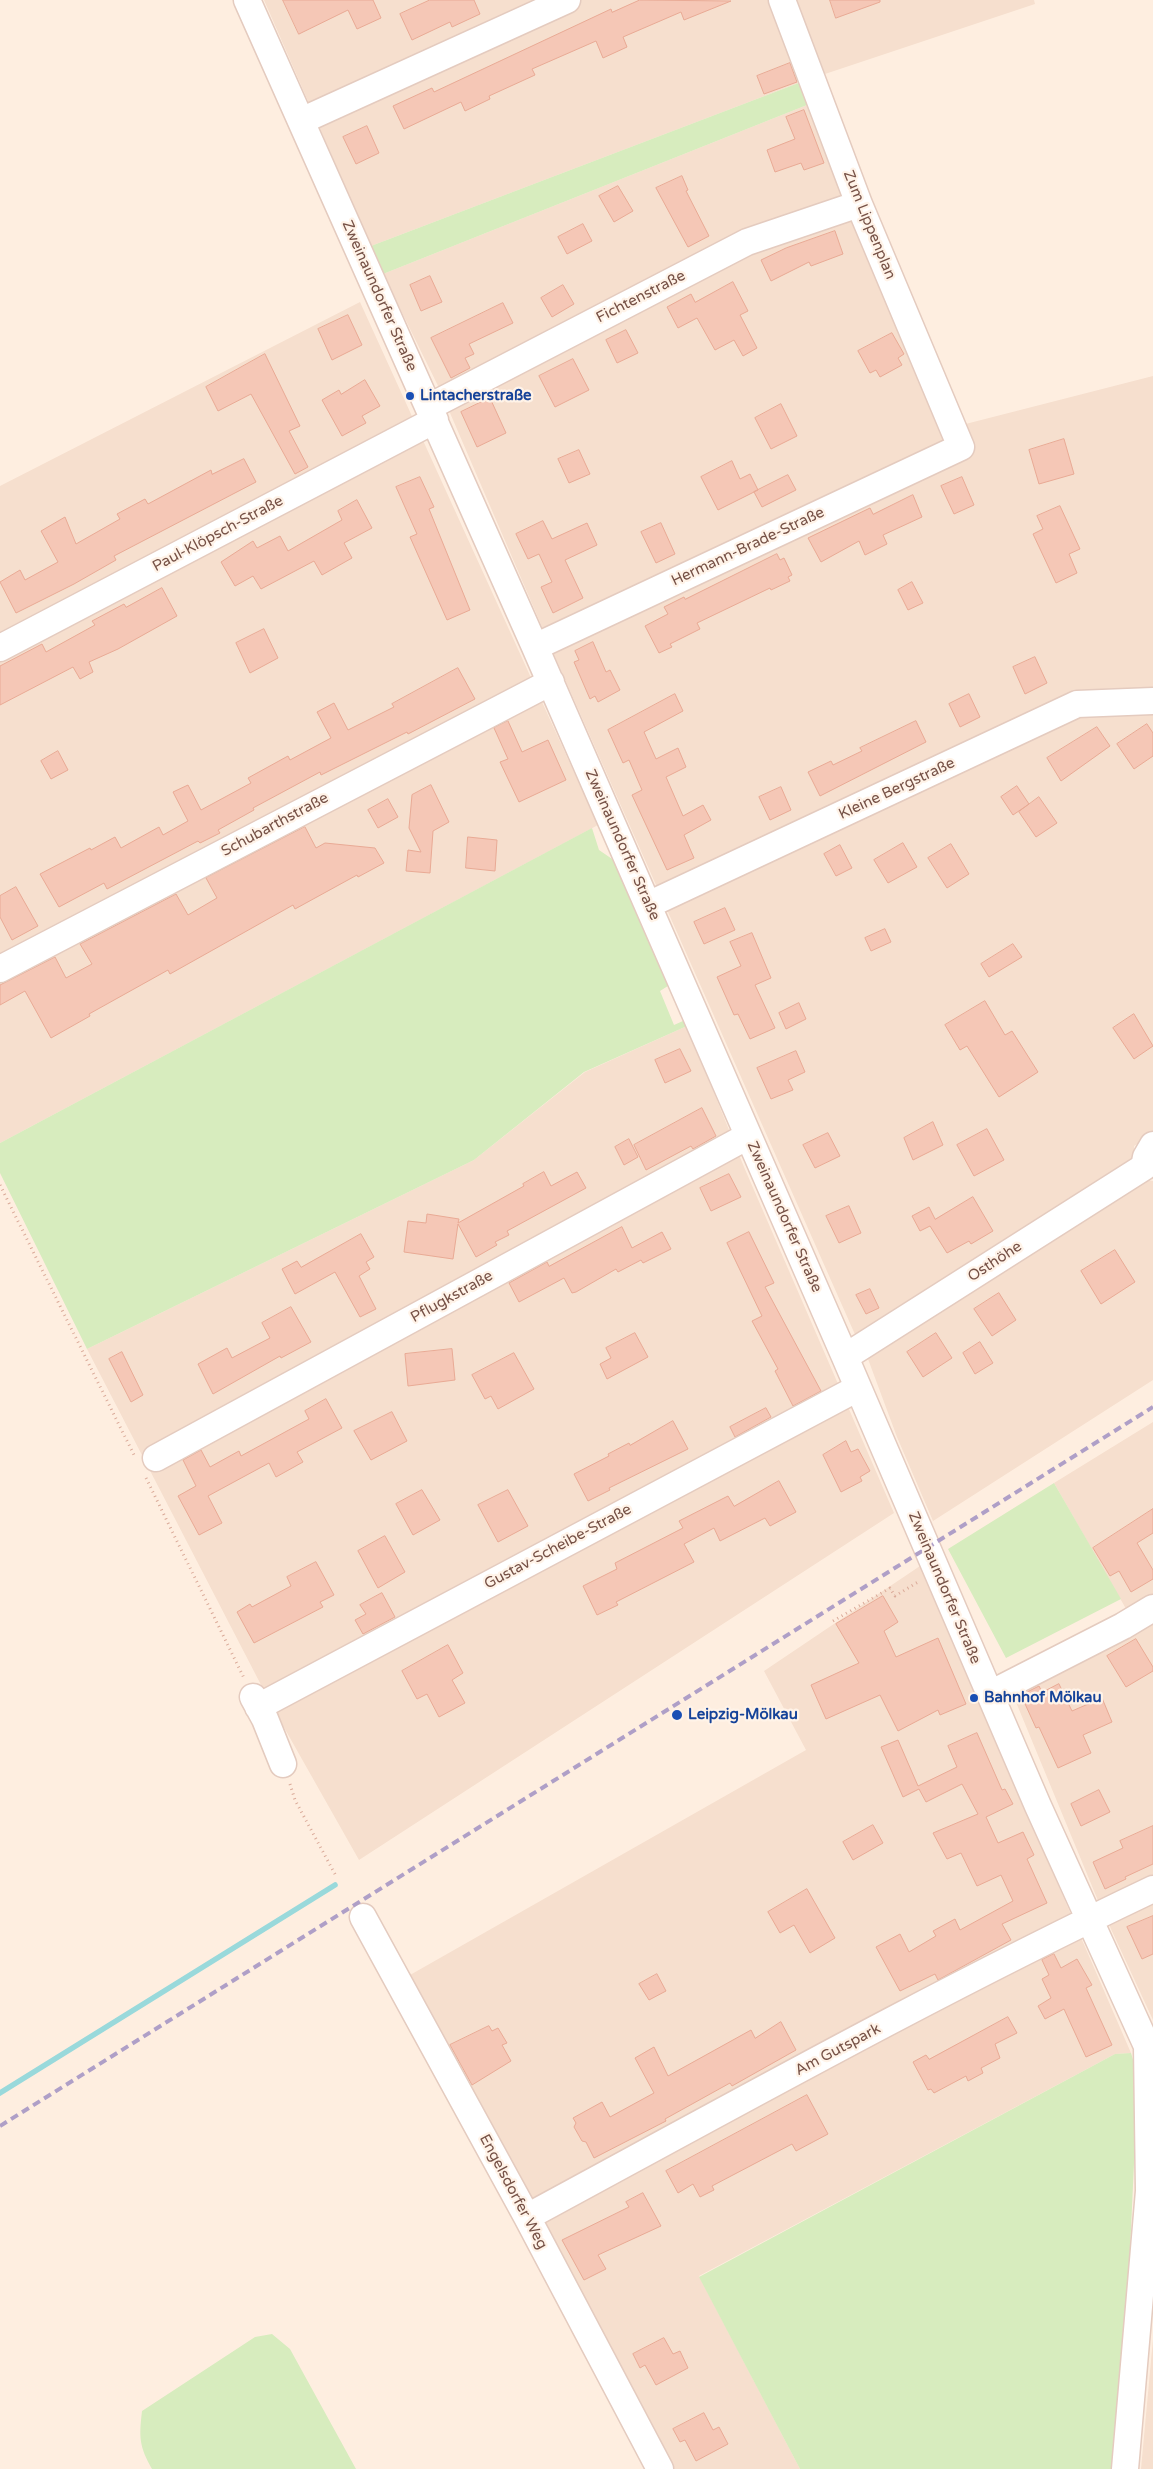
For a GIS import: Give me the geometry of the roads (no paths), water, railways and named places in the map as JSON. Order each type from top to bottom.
[{"type":"street","name":"Zweinaundorfer Straße","points":[[247,0],[551,682],[846,1357],[1038,1806],[1150,2052],[1148,2276],[1125,2469]]},
{"type":"street","points":[[301,120],[567,0]]},
{"type":"street","name":"Zum Lippenplan","points":[[782,0],[859,204],[961,447]]},
{"type":"street","name":"Fichtenstraße","points":[[432,413],[747,242],[859,204]]},
{"type":"street","name":"Paul-Klöpsch-Straße","points":[[0,648],[432,413]]},
{"type":"street","name":"Hermann-Brade-Straße","points":[[535,647],[961,447]]},
{"type":"street","name":"Schubarthstraße","points":[[0,968],[551,682]]},
{"type":"street","name":"Kleine Bergstraße","points":[[648,905],[1076,704],[1153,701]]},
{"type":"street","name":"Pflugkstraße","points":[[148,1463],[748,1136]]},
{"type":"street","name":"Osthöhe","points":[[846,1357],[1150,1161]]},
{"type":"street","name":"Gustav-Scheibe-Straße","points":[[284,1764],[256,1702],[858,1388]]},
{"type":"street","points":[[990,1694],[1123,1626],[1153,1608]]},
{"type":"street","name":"Am Gutspark","points":[[527,2217],[809,2065],[1090,1919],[1153,1889]]},
{"type":"street","name":"Engelsdorfer Weg","points":[[363,1917],[527,2217],[660,2469]]},
{"type":"waterway","points":[[0,2093],[335,1885]]},
{"type":"railway","points":[[0,2126],[1153,1407]]},
{"type":"place","name":"Lintacherstraße","points":[[410,396]]},
{"type":"place","name":"Bahnhof Mölkau","points":[[974,1698]]},
{"type":"place","name":"Leipzig-Mölkau","points":[[677,1715]]}]
